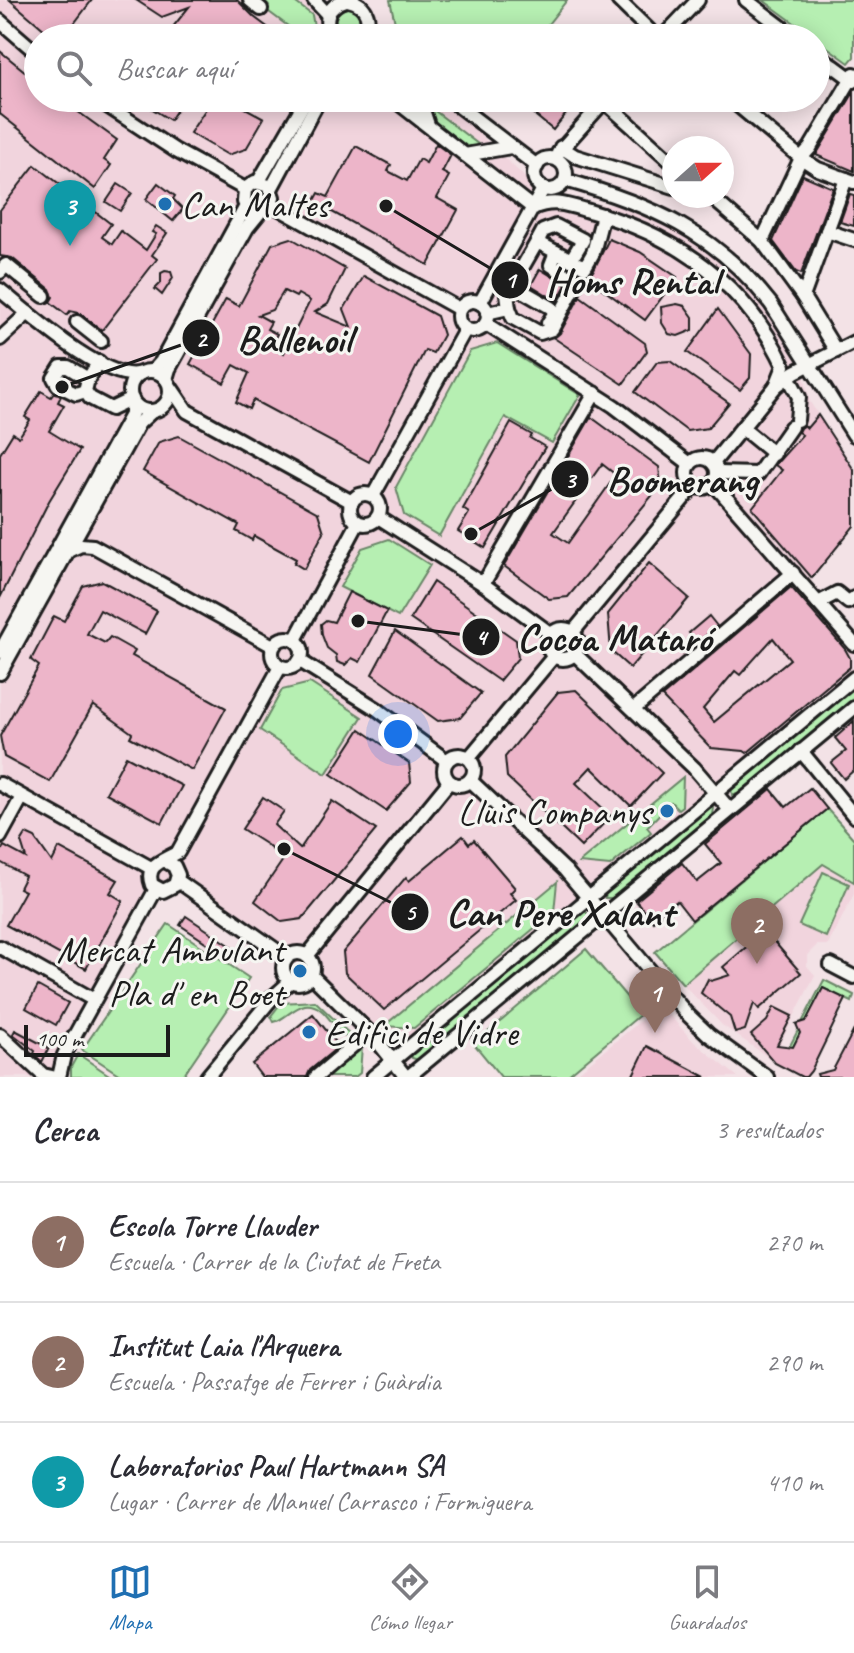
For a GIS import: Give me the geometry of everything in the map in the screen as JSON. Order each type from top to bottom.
[{"type":"street","points":[[250,0],[261,9]]},
{"type":"street","points":[[314,0],[328,15]]},
{"type":"street","points":[[327,24],[332,7],[342,0],[365,4],[368,24]]},
{"type":"street","points":[[618,0],[645,24]]},
{"type":"street","points":[[674,24],[698,0]]},
{"type":"street","points":[[746,0],[778,24]]},
{"type":"street","points":[[0,21],[24,42]]},
{"type":"street","points":[[762,241],[801,158],[853,78],[830,62]]},
{"type":"street","points":[[116,112],[176,151],[245,189]]},
{"type":"street","points":[[260,212],[246,206],[243,198],[245,189],[259,181],[299,112]]},
{"type":"street","points":[[271,204],[271,189],[312,112]]},
{"type":"street","points":[[409,112],[533,208]]},
{"type":"street","points":[[424,112],[429,128]]},
{"type":"street","points":[[466,112],[537,166]]},
{"type":"street","points":[[543,189],[535,179],[537,166],[558,153],[595,112]]},
{"type":"street","points":[[619,112],[662,153]]},
{"type":"street","points":[[746,112],[801,158],[818,169],[850,180],[803,297]]},
{"type":"street","points":[[465,155],[511,147]]},
{"type":"street","points":[[543,189],[557,189],[565,180],[565,169],[558,153]]},
{"type":"street","points":[[558,153],[662,183]]},
{"type":"street","points":[[565,180],[654,209],[705,239],[756,285],[854,435]]},
{"type":"street","points":[[259,181],[271,189]]},
{"type":"street","points":[[459,309],[459,323],[465,330],[477,331],[543,189]]},
{"type":"street","points":[[533,208],[553,202],[603,215],[664,238],[694,258],[733,292],[773,345],[784,366],[776,386]]},
{"type":"street","points":[[0,673],[142,418],[166,405],[170,396],[169,369],[247,228],[271,204]]},
{"type":"street","points":[[271,204],[459,309]]},
{"type":"street","points":[[0,652],[129,420],[133,408],[131,386],[161,362],[246,206]]},
{"type":"street","points":[[724,208],[762,241],[803,297],[836,351]]},
{"type":"street","points":[[537,242],[585,267],[593,253],[603,215]]},
{"type":"street","points":[[556,252],[551,265],[573,279],[576,285],[552,329],[540,333],[513,318],[507,298],[512,285],[543,231],[556,226],[583,240],[571,260]]},
{"type":"street","points":[[827,231],[854,240]]},
{"type":"street","points":[[2,266],[44,296]]},
{"type":"street","points":[[484,313],[509,308],[541,325],[547,324],[554,314],[552,308],[512,285]]},
{"type":"street","points":[[0,290],[99,362],[127,375],[147,372],[168,382],[187,411],[352,502]]},
{"type":"street","points":[[459,309],[468,302],[690,464]]},
{"type":"street","points":[[0,339],[28,313]]},
{"type":"street","points":[[77,322],[101,341]]},
{"type":"street","points":[[373,496],[465,330]]},
{"type":"street","points":[[853,640],[793,573],[715,473],[699,458],[690,464],[687,475],[694,486],[702,489],[715,473],[742,428],[776,386],[809,364],[854,342]]},
{"type":"street","points":[[99,362],[86,385],[76,394],[62,387],[54,378],[61,367],[68,367],[86,385],[90,398],[111,409],[132,399]]},
{"type":"street","points":[[715,473],[758,474],[774,454],[794,424],[799,397],[788,376]]},
{"type":"street","points":[[483,584],[595,393]]},
{"type":"street","points":[[132,399],[139,408],[151,412]]},
{"type":"street","points":[[742,428],[774,454]]},
{"type":"street","points":[[573,632],[694,486]]},
{"type":"street","points":[[361,494],[373,496],[380,505],[378,517],[367,524],[358,523],[350,511],[352,502],[361,494]]},
{"type":"street","points":[[378,517],[483,584],[551,634]]},
{"type":"street","points":[[295,640],[358,523]]},
{"type":"street","points":[[83,525],[86,537],[93,546],[273,646]]},
{"type":"street","points":[[70,550],[81,545],[93,546]]},
{"type":"street","points":[[634,709],[793,573]]},
{"type":"street","points":[[818,603],[837,593],[852,603]]},
{"type":"street","points":[[559,629],[573,632],[578,640],[575,654],[563,659],[554,656],[548,646],[551,634],[559,629]]},
{"type":"street","points":[[280,639],[295,640],[302,651],[300,661],[291,668],[280,667],[272,658],[273,646],[280,639]]},
{"type":"street","points":[[575,654],[634,709],[730,810]]},
{"type":"street","points":[[469,758],[554,656]]},
{"type":"street","points":[[300,661],[377,709],[447,761]]},
{"type":"street","points":[[156,889],[149,879],[151,868],[178,852],[280,667]]},
{"type":"street","points":[[373,1077],[854,678]]},
{"type":"street","points":[[311,975],[369,1032],[407,1077],[854,708]]},
{"type":"street","points":[[801,751],[854,816]]},
{"type":"street","points":[[455,756],[469,758],[474,772],[470,780],[458,786],[449,782],[444,772],[447,761],[455,756]]},
{"type":"street","points":[[470,780],[554,859],[668,993],[709,1035],[767,1077]]},
{"type":"street","points":[[307,956],[449,782]]},
{"type":"street","points":[[0,784],[151,868]]},
{"type":"street","points":[[0,836],[5,817],[22,797]]},
{"type":"street","points":[[156,889],[170,890],[178,881],[177,870],[165,861]]},
{"type":"street","points":[[178,881],[286,957]]},
{"type":"street","points":[[59,1077],[64,1055],[156,889]]},
{"type":"street","points":[[0,947],[94,1000]]},
{"type":"street","points":[[297,952],[307,956],[313,965],[311,975],[302,982],[291,981],[282,970],[286,957],[297,952]]},
{"type":"street","points":[[831,965],[854,977]]},
{"type":"street","points":[[208,1077],[272,998],[291,981]]},
{"type":"street","points":[[316,1077],[369,1032]]},
{"type":"street","points":[[0,1035],[46,1076]]},
{"type":"shaded area","points":[[0,0],[323,0],[353,24],[24,24],[24,112],[457,112],[537,189],[572,204],[624,205],[648,212],[688,234],[731,267],[766,307],[803,371],[810,402],[854,470],[854,526],[809,586],[854,636],[854,675],[416,1037],[369,1032],[318,981],[258,935],[185,887],[156,889],[59,1077],[0,1077]]},
{"type":"shaded area","points":[[823,863],[854,882],[854,894],[828,945],[817,945],[808,954],[807,966],[815,975],[772,1060],[722,1025],[683,984]]},
{"type":"shaded area","points":[[660,1005],[694,1042],[738,1077],[572,1077]]},
{"type":"green space","points":[[263,0],[292,0],[312,15],[314,24],[285,24],[265,9],[268,4]]},
{"type":"green space","points":[[390,0],[567,0],[548,24],[395,23]]},
{"type":"green space","points":[[763,0],[854,0],[854,57],[849,63],[830,49],[830,24],[796,24]]},
{"type":"green space","points":[[343,9],[353,9],[359,15],[359,24],[337,24],[337,15]]},
{"type":"green space","points":[[426,112],[436,112],[483,148],[465,151],[431,125]]},
{"type":"green space","points":[[497,343],[580,395],[552,443],[505,417],[439,536],[404,515],[396,487],[470,351]]},
{"type":"green space","points":[[389,539],[430,565],[398,617],[340,587],[362,548]]},
{"type":"green space","points":[[310,683],[362,717],[326,774],[260,730],[282,690]]},
{"type":"green space","points":[[854,685],[854,698],[738,794],[732,795],[731,788]]},
{"type":"green space","points":[[683,777],[682,806],[678,809],[671,802],[647,827],[651,832],[610,866],[579,863]]},
{"type":"green space","points":[[707,806],[713,807],[712,815],[613,898],[605,898],[606,891]]},
{"type":"green space","points":[[827,809],[854,839],[854,882],[823,864],[683,984],[655,952]]},
{"type":"green space","points":[[823,872],[849,884],[826,937],[799,925]]},
{"type":"green space","points":[[557,882],[554,912],[414,1028],[384,1026]]},
{"type":"green space","points":[[584,910],[589,915],[587,921],[418,1060],[412,1058],[411,1053]]},
{"type":"green space","points":[[168,924],[249,978],[182,1077],[123,1077],[82,1050]]},
{"type":"green space","points":[[586,949],[641,1014],[566,1077],[501,1077],[474,1044]]},
{"type":"green space","points":[[824,980],[854,995],[852,1002],[823,988],[793,1047],[780,1065]]},
{"type":"green space","points":[[315,1001],[356,1040],[342,1034],[320,1009],[313,1006],[301,1006],[274,1022],[271,1016],[281,1003]]},
{"type":"green space","points":[[360,1044],[360,1073],[355,1077],[321,1077]]},
{"type":"green space","points":[[78,1054],[112,1077],[71,1077],[71,1067]]},
{"type":"building","points":[[10,0],[92,0],[74,24],[38,24]]},
{"type":"building","points":[[136,0],[237,0],[263,24],[175,24],[189,7],[162,17]]},
{"type":"building","points":[[0,51],[24,71],[24,112],[78,112],[117,140],[104,160],[111,165],[95,189],[0,114]]},
{"type":"building","points":[[854,92],[854,171],[816,155]]},
{"type":"building","points":[[157,112],[175,112],[170,120]]},
{"type":"building","points":[[204,112],[253,112],[264,118],[246,149],[228,155],[190,133]]},
{"type":"building","points":[[531,112],[568,112],[553,130]]},
{"type":"building","points":[[436,144],[451,155],[442,172],[449,176],[437,198],[458,210],[428,265],[314,202],[319,193],[328,197],[356,146],[391,165],[388,171],[407,181],[419,159],[426,163]]},
{"type":"building","points":[[35,165],[111,224],[102,237],[112,244],[121,231],[146,250],[156,234],[152,232],[156,226],[167,233],[152,255],[157,259],[102,330],[79,313],[70,311],[67,315],[50,302],[53,297],[50,289],[12,258],[0,256],[0,210]]},
{"type":"building","points":[[803,175],[833,188],[801,274],[796,272],[773,241]]},
{"type":"building","name":"Can Maltes","points":[[158,183],[175,196],[173,199],[183,209],[173,221],[146,199]]},
{"type":"building","points":[[118,184],[132,193],[120,211],[106,202]]},
{"type":"building","points":[[850,194],[854,195],[854,226],[840,222]]},
{"type":"building","points":[[291,238],[345,269],[328,304],[315,312],[351,327],[344,309],[364,276],[437,316],[443,335],[433,353],[425,350],[369,462],[253,400],[249,409],[236,402],[249,373],[234,365],[224,383],[190,364],[226,299],[239,306],[272,244]],"holes":[[[284,291],[296,297],[298,294],[310,301],[284,353],[271,345],[277,334],[267,329],[271,322],[258,315],[272,310]]]},
{"type":"building","points":[[609,239],[640,252],[677,277],[645,320],[586,277],[593,271]]},
{"type":"building","points":[[540,269],[566,285],[557,301],[531,285]]},
{"type":"building","points":[[171,272],[173,278],[162,295],[155,289],[161,283],[161,273]]},
{"type":"building","points":[[580,296],[645,343],[647,351],[623,384],[554,338],[560,333]]},
{"type":"building","points":[[685,306],[693,317],[693,330],[678,336],[669,334],[662,323],[661,307]]},
{"type":"building","points":[[718,309],[751,354],[750,378],[740,390],[687,352]]},
{"type":"building","points":[[670,361],[729,403],[708,428],[687,431],[635,392],[657,362]]},
{"type":"building","points":[[41,391],[51,397],[54,393],[59,394],[58,402],[64,405],[49,431],[80,450],[49,501],[0,598],[0,454],[13,433],[19,437],[30,420],[25,417]]},
{"type":"building","points":[[818,415],[854,470],[854,526],[812,578],[752,508],[782,470],[775,465],[802,435],[798,432],[800,428],[804,425],[807,428]]},
{"type":"building","points":[[591,417],[659,467],[661,485],[568,597],[549,599],[504,566]],"holes":[[[602,464],[616,475],[568,543],[553,533]]]},
{"type":"building","points":[[511,423],[545,447],[485,548],[458,531],[469,513],[463,509]]},
{"type":"building","points":[[179,436],[318,513],[324,532],[304,569],[294,563],[296,559],[254,536],[252,540],[236,531],[239,525],[143,471],[159,442]]},
{"type":"building","points":[[649,563],[689,598],[630,668],[611,651],[608,614]]},
{"type":"building","points":[[102,581],[157,611],[145,634],[100,610],[87,634],[105,643],[110,637],[135,651],[132,656],[226,708],[192,770],[130,737],[132,733],[93,705],[50,782],[4,757],[0,736],[39,666],[31,660],[54,616],[64,621],[83,586]]},
{"type":"building","points":[[433,582],[516,640],[518,658],[499,681],[410,619]]},
{"type":"building","points":[[791,587],[850,658],[850,667],[747,753],[711,748],[662,697]],"holes":[[[773,638],[790,659],[714,722],[703,709],[735,671],[740,675]]]},
{"type":"building","points":[[349,592],[387,611],[360,662],[352,658],[345,665],[337,662],[336,655],[327,648],[321,624],[326,620],[334,622]]},
{"type":"building","points":[[709,616],[717,626],[697,643],[689,633]]},
{"type":"building","points":[[395,631],[481,693],[460,718],[438,721],[372,674]]},
{"type":"building","points":[[576,690],[662,773],[631,806],[591,767],[576,783],[611,816],[581,847],[507,777],[505,757],[558,692]]},
{"type":"building","points":[[854,721],[854,770],[844,779],[831,763],[846,751],[835,738]]},
{"type":"building","points":[[360,729],[409,763],[411,782],[386,811],[331,774]]},
{"type":"building","points":[[126,756],[182,786],[162,823],[106,793]]},
{"type":"building","points":[[810,788],[827,809],[692,920],[677,901],[653,921],[636,901],[682,863],[697,882],[721,863],[705,844],[771,789],[786,807]]},
{"type":"building","points":[[263,797],[284,811],[274,825],[300,849],[332,801],[376,830],[302,919],[282,922],[255,901],[283,860],[242,829]]},
{"type":"building","points":[[26,834],[35,838],[52,862],[59,848],[118,880],[110,893],[123,901],[86,969],[6,925],[25,891],[19,888],[25,876],[0,862],[0,853],[4,846],[26,858],[21,842]]},
{"type":"building","points":[[463,836],[469,844],[474,840],[515,888],[510,893],[516,900],[384,1010],[345,973],[343,952],[406,877],[409,881]]},
{"type":"building","points":[[186,916],[231,946],[225,955],[180,925]]},
{"type":"building","points":[[765,931],[801,973],[759,1009],[754,1003],[745,1030],[735,1033],[730,1017],[701,993],[708,979],[711,981],[730,975],[723,967]]},
{"type":"building","points":[[38,986],[68,1003],[56,1025],[26,1008]]},
{"type":"building","points":[[823,988],[846,999],[811,1071],[802,1077],[775,1063],[751,1035],[767,1021],[774,1007],[792,1016],[777,1045],[793,1047],[800,1033],[796,1024],[806,1021]]},
{"type":"building","name":"Edifici de Vidre","points":[[313,1014],[339,1046],[310,1070],[307,1077],[262,1077],[252,1064]]},
{"type":"building","points":[[15,1030],[49,1048],[42,1062],[34,1054],[35,1051],[13,1034]]},
{"type":"building","points":[[854,1030],[854,1077],[818,1077],[817,1074],[833,1070]]},
{"type":"building","points":[[647,1046],[706,1077],[633,1075]]},
{"type":"place","name":"Can Maltes","points":[[165,204]]},
{"type":"place","name":"Homs Rental","points":[[386,206]]},
{"type":"place","name":"Laboratorios Paul Hartmann SA","points":[[70,246]]},
{"type":"place","name":"Ballenoil","points":[[62,387]]},
{"type":"place","name":"Boomerang","points":[[471,534]]},
{"type":"place","name":"Cocoa Mataró","points":[[358,621]]},
{"type":"place","name":"Lluis Companys","points":[[667,811]]},
{"type":"place","name":"Can Pere Xalant","points":[[284,849]]},
{"type":"place","name":"Institut Laia l'Arquera","points":[[757,964]]},
{"type":"place","name":"Mercat Ambulant Pla d' en Boet","points":[[300,971]]},
{"type":"place","name":"Edifici de Vidre","points":[[309,1032]]},
{"type":"place","name":"Escola Torre Llauder","points":[[655,1033]]}]
